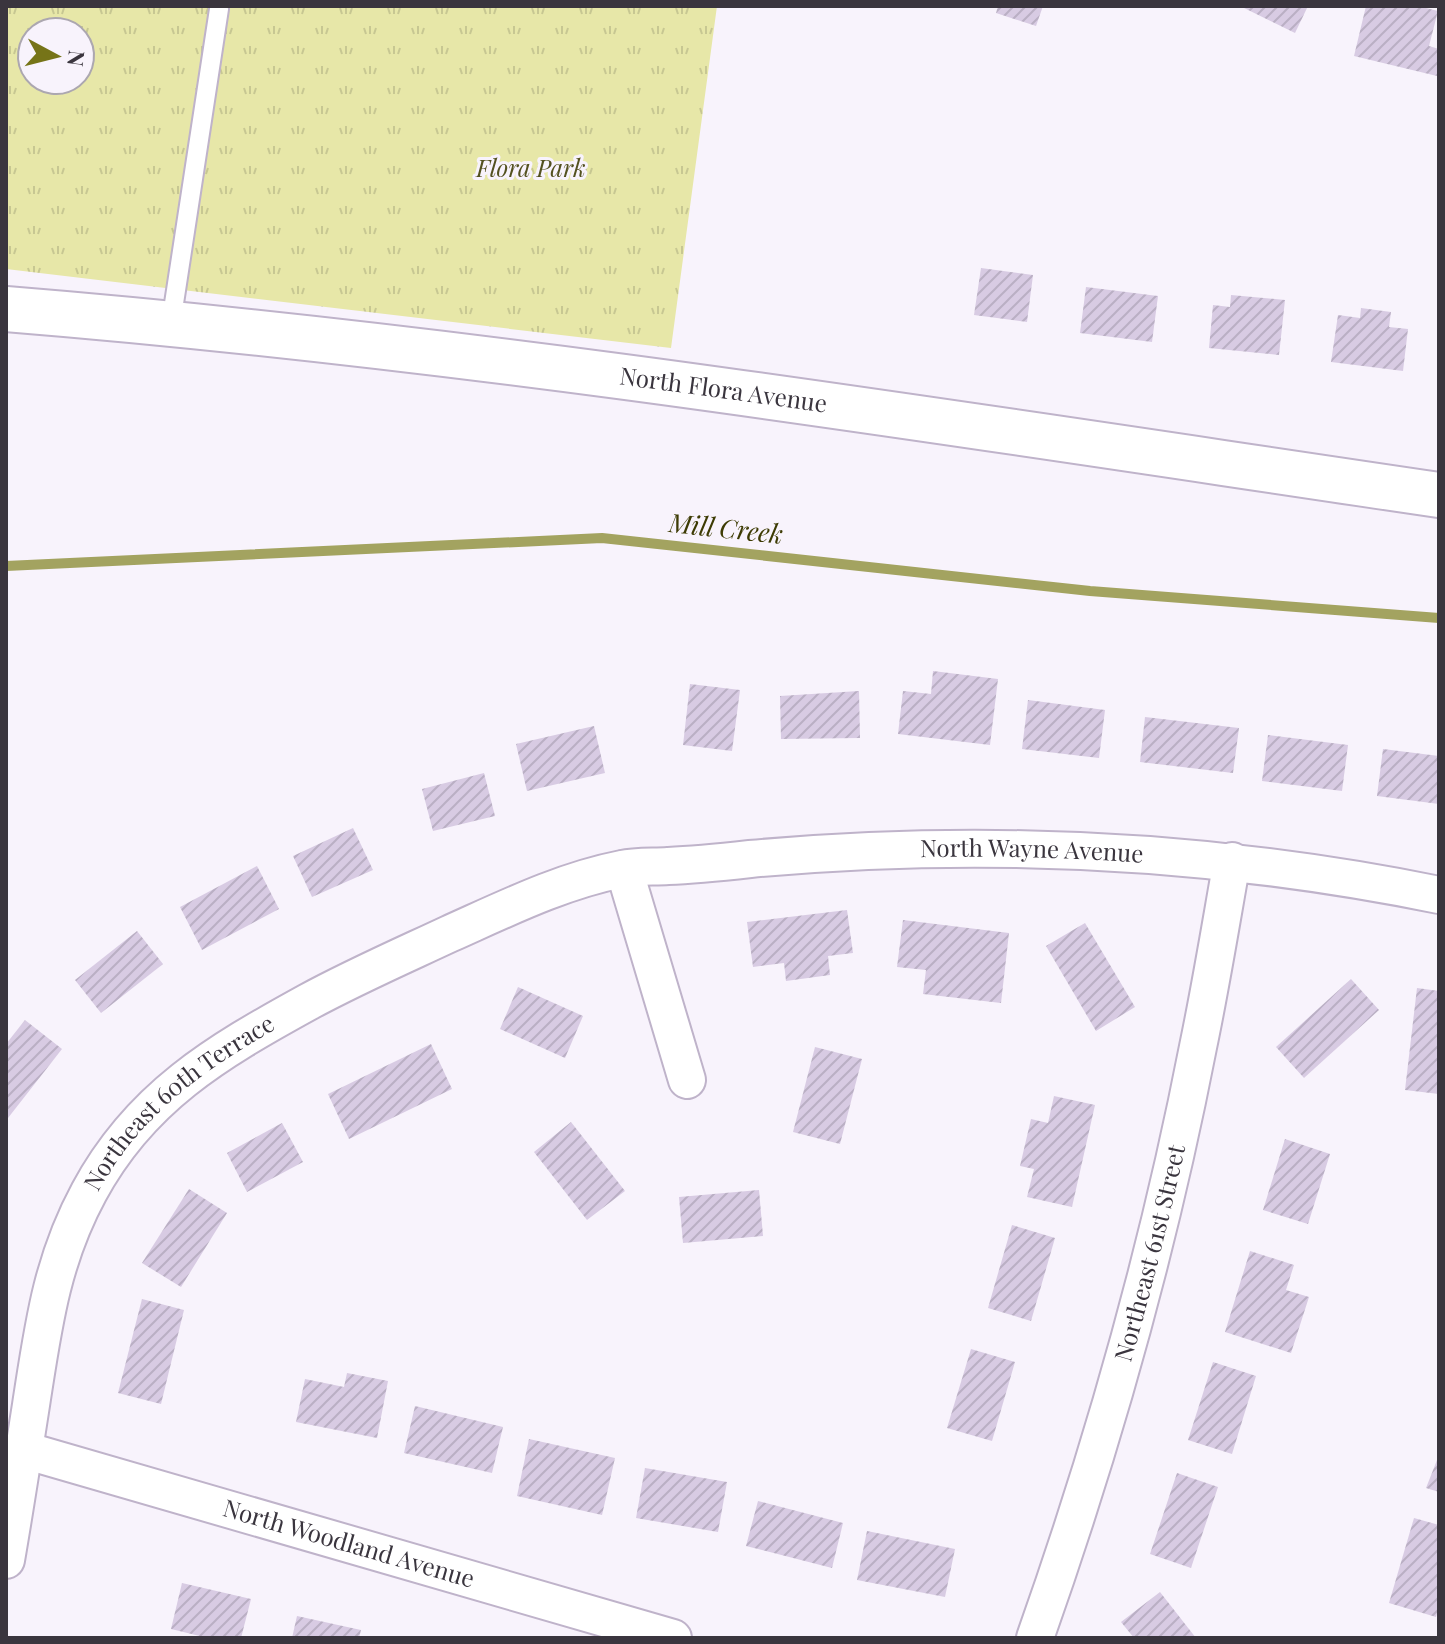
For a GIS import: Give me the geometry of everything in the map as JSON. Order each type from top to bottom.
[{"type":"street","name":"North Flora Avenue","points":[[6,309],[171,323],[664,382],[1439,495]]},
{"type":"street","name":"North Wayne Avenue","points":[[624,869],[830,852],[952,848],[1075,850],[1232,861],[1359,879],[1439,895]]},
{"type":"street","name":"Northeast 61st Street","points":[[1035,1638],[1124,1356],[1164,1203],[1198,1048],[1232,861]]},
{"type":"street","points":[[624,869],[687,1080]]},
{"type":"street","name":"Northeast 60th Terrace","points":[[6,1560],[49,1294],[66,1240],[97,1178],[120,1143],[157,1101],[200,1065],[335,987],[542,892],[624,869]]},
{"type":"street","name":"North Woodland Avenue","points":[[24,1450],[673,1638]]},
{"type":"lane","points":[[171,323],[219,9]]},
{"type":"green space","name":"Flora Park","points":[[6,6],[717,6],[671,348],[6,269]]},
{"type":"building","points":[[998,6],[1043,6],[1036,26],[996,13]]},
{"type":"building","points":[[1240,6],[1308,6],[1295,33]]},
{"type":"building","points":[[1366,6],[1418,6],[1438,11],[1429,46],[1439,49],[1437,76],[1354,56]]},
{"type":"building","points":[[981,268],[1033,275],[1027,322],[974,315]]},
{"type":"building","points":[[1086,287],[1158,296],[1152,342],[1080,333]]},
{"type":"building","points":[[1231,295],[1285,300],[1279,355],[1209,348],[1213,305],[1230,307]]},
{"type":"building","points":[[1361,308],[1391,312],[1389,327],[1408,329],[1403,371],[1331,362],[1338,315],[1360,318]]},
{"type":"building","points":[[933,671],[998,679],[990,745],[898,734],[903,691],[931,694]]},
{"type":"building","points":[[690,684],[740,690],[732,751],[683,745]]},
{"type":"building","points":[[859,691],[860,738],[781,739],[780,696]]},
{"type":"building","points":[[1028,700],[1105,710],[1099,758],[1022,749]]},
{"type":"building","points":[[1145,717],[1239,728],[1233,773],[1140,762]]},
{"type":"building","points":[[594,726],[605,773],[527,791],[516,744]]},
{"type":"building","points":[[1268,735],[1348,745],[1342,791],[1262,781]]},
{"type":"building","points":[[1383,749],[1439,756],[1439,804],[1377,796]]},
{"type":"building","points":[[484,773],[495,816],[433,831],[422,789]]},
{"type":"building","points":[[353,828],[373,870],[312,897],[293,856]]},
{"type":"building","points":[[257,866],[279,909],[202,950],[180,907]]},
{"type":"building","points":[[847,910],[853,953],[828,956],[830,975],[786,981],[784,963],[753,967],[747,922]]},
{"type":"building","points":[[903,920],[1009,933],[1001,1003],[923,994],[926,970],[897,967]]},
{"type":"building","points":[[1085,923],[1135,1007],[1096,1031],[1046,946]]},
{"type":"building","points":[[137,931],[163,964],[101,1013],[75,980]]},
{"type":"building","points":[[1351,979],[1379,1010],[1304,1078],[1276,1047]]},
{"type":"building","points":[[518,987],[583,1016],[565,1058],[500,1029]]},
{"type":"building","points":[[1417,988],[1439,991],[1439,1094],[1405,1090]]},
{"type":"building","points":[[25,1020],[62,1049],[8,1118],[6,1044]]},
{"type":"building","points":[[431,1044],[452,1089],[349,1139],[328,1094]]},
{"type":"building","points":[[815,1047],[862,1059],[840,1144],[793,1132]]},
{"type":"building","points":[[1054,1096],[1095,1105],[1072,1207],[1027,1197],[1034,1169],[1020,1166],[1031,1119],[1048,1123]]},
{"type":"building","points":[[571,1122],[625,1191],[587,1220],[534,1152]]},
{"type":"building","points":[[282,1123],[303,1162],[247,1192],[227,1153]]},
{"type":"building","points":[[1285,1139],[1330,1154],[1308,1224],[1263,1210]]},
{"type":"building","points":[[189,1189],[227,1213],[181,1287],[142,1263]]},
{"type":"building","points":[[759,1190],[763,1236],[683,1243],[679,1197]]},
{"type":"building","points":[[1012,1225],[1055,1238],[1031,1321],[988,1308]]},
{"type":"building","points":[[1250,1251],[1294,1265],[1286,1290],[1309,1297],[1291,1353],[1225,1332]]},
{"type":"building","points":[[142,1299],[184,1310],[161,1404],[118,1393]]},
{"type":"building","points":[[971,1349],[1015,1362],[992,1441],[947,1428]]},
{"type":"building","points":[[1213,1362],[1256,1376],[1232,1454],[1188,1440]]},
{"type":"building","points":[[347,1373],[388,1381],[377,1438],[296,1422],[305,1379],[344,1387]]},
{"type":"building","points":[[415,1406],[503,1427],[492,1473],[404,1453]]},
{"type":"building","points":[[529,1439],[615,1458],[602,1515],[517,1496]]},
{"type":"building","points":[[1439,1455],[1439,1492],[1426,1488]]},
{"type":"building","points":[[645,1468],[727,1482],[718,1532],[636,1518]]},
{"type":"building","points":[[1177,1473],[1218,1487],[1191,1568],[1150,1554]]},
{"type":"building","points":[[758,1501],[843,1523],[832,1568],[746,1546]]},
{"type":"building","points":[[1414,1518],[1439,1525],[1439,1606],[1436,1617],[1389,1603]]},
{"type":"building","points":[[867,1531],[955,1549],[945,1597],[857,1580]]},
{"type":"building","points":[[182,1583],[251,1599],[241,1638],[208,1638],[171,1629]]},
{"type":"building","points":[[1160,1592],[1196,1638],[1134,1638],[1121,1622]]},
{"type":"building","points":[[297,1616],[361,1630],[359,1638],[292,1638]]},
{"type":"waterway","name":"Mill Creek","points":[[6,566],[602,538],[1090,591],[1439,618]]}]
